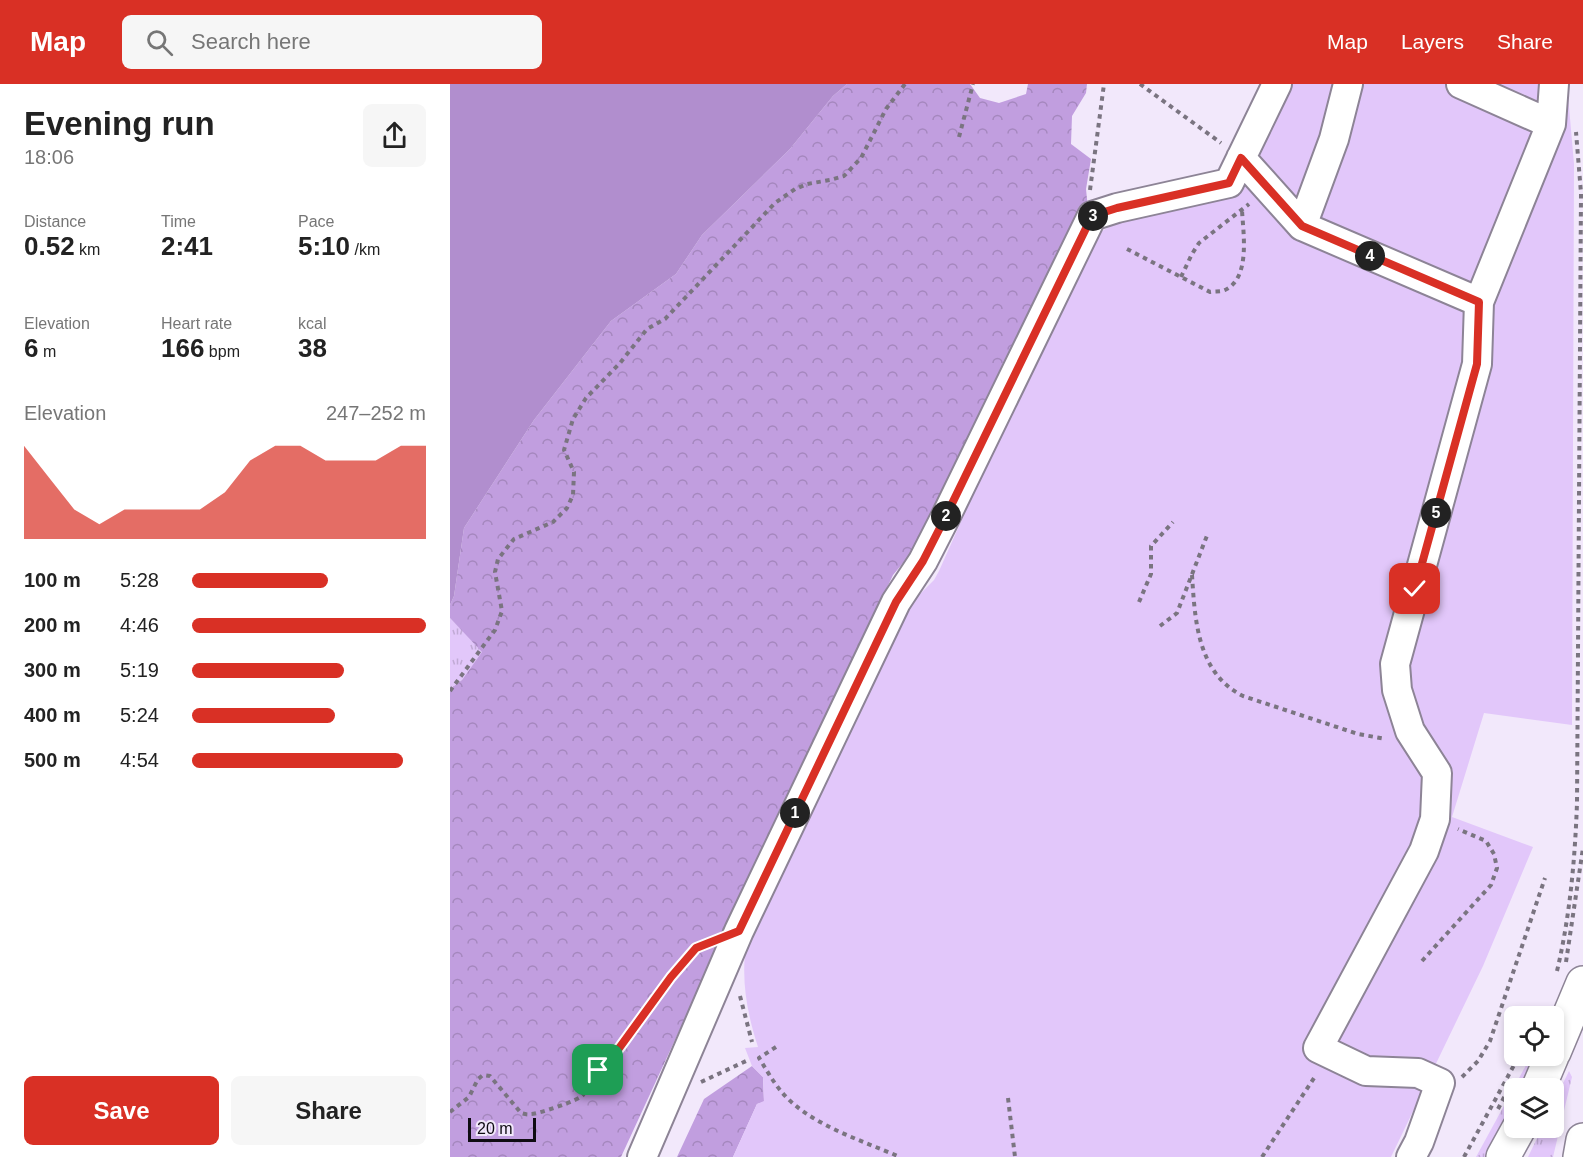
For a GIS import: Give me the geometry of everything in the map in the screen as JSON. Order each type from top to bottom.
[{"type":"main road","points":[[1562,1006],[1568,974]]},
{"type":"main road","points":[[1503,1157],[1513,1138]]},
{"type":"main road","points":[[1580,1157],[1583,1140]]},
{"type":"street","points":[[642,1157],[739,931],[896,602],[923,561],[941,526],[1092,216],[1117,208],[1229,183],[1277,84]]},
{"type":"street","points":[[1302,226],[1334,139],[1348,84]]},
{"type":"street","points":[[1461,84],[1563,124]]},
{"type":"street","points":[[1411,1157],[1419,1142],[1440,1083],[1418,1073],[1366,1071],[1318,1048],[1424,851],[1435,819],[1437,773],[1410,731],[1397,690],[1395,664],[1477,364],[1479,302],[1563,124],[1554,84]]},
{"type":"street","points":[[1241,158],[1302,226],[1479,302]]},
{"type":"path","points":[[450,691],[495,630],[502,611],[495,572],[498,559],[514,539],[553,522],[567,507],[573,495],[574,472],[564,450],[573,419],[585,398],[620,363],[648,329],[665,319],[776,202],[807,184],[844,176],[861,158],[886,109],[905,84]]},
{"type":"path","points":[[959,137],[973,84]]},
{"type":"path","points":[[1090,190],[1104,84]]},
{"type":"path","points":[[1140,84],[1241,158]]},
{"type":"path","points":[[1563,124],[1581,193],[1577,803],[1576,847],[1564,942],[1568,974]]},
{"type":"path","points":[[1181,277],[1199,243],[1269,189]]},
{"type":"path","points":[[1127,249],[1210,292],[1224,291],[1239,274],[1244,259],[1242,210]]},
{"type":"path","points":[[1138,602],[1151,574],[1152,546],[1173,522]]},
{"type":"path","points":[[1160,626],[1177,613],[1208,533]]},
{"type":"path","points":[[1192,575],[1200,639],[1207,662],[1228,688],[1243,696],[1358,734],[1419,745]]},
{"type":"path","points":[[1422,961],[1491,885],[1497,868],[1494,854],[1486,841],[1435,819]]},
{"type":"path","points":[[1568,974],[1583,848]]},
{"type":"path","points":[[1440,1083],[1464,1076],[1478,1061],[1490,1041],[1545,878]]},
{"type":"path","points":[[450,1112],[469,1097],[478,1079],[483,1075],[490,1076],[521,1113],[531,1114],[569,1104],[582,1098],[598,1070],[609,1062],[671,977],[696,948],[739,931]]},
{"type":"path","points":[[776,1047],[759,1058],[780,1090],[792,1102],[821,1122],[900,1157]]},
{"type":"path","points":[[1262,1157],[1329,1054]]},
{"type":"path","points":[[666,1099],[746,1061]]},
{"type":"path","points":[[1464,1157],[1514,1066]]},
{"type":"path","points":[[1008,1098],[1015,1157]]},
{"type":"green space","points":[[847,84],[970,84],[980,98],[999,103],[1026,94],[1028,84],[1087,84],[1086,93],[1072,116],[1071,144],[1091,159],[1086,189],[1088,209],[917,546],[893,575],[621,1157],[450,1157],[450,689],[462,680],[482,652],[450,618],[450,605],[454,596],[464,528],[534,420],[611,321],[676,274],[702,235],[790,149],[833,96]]},
{"type":"green space","points":[[1287,84],[1567,84],[1574,164],[1572,725],[1484,713],[1452,817],[1533,847],[1483,966],[1391,1157],[733,1157],[757,1104],[764,1101],[763,1077],[752,1066],[745,1048],[758,1047],[746,997],[744,971],[746,945],[896,621],[934,580],[939,571],[992,452],[1094,236],[1122,219],[1240,187],[1252,187],[1253,155]]},
{"type":"green space","points":[[450,618],[483,652],[462,680],[450,689]]},
{"type":"green space","points":[[752,1066],[763,1077],[764,1102],[757,1104],[733,1157],[677,1157],[704,1099]]},
{"type":"green space","points":[[1526,1066],[1537,1066],[1532,1078],[1519,1078]]},
{"type":"green space","points":[[1569,1071],[1572,1077],[1564,1111],[1564,1081]]},
{"type":"green space","points":[[1504,1106],[1504,1137],[1494,1157],[1476,1157]]},
{"type":"green space","points":[[1537,1138],[1558,1138],[1553,1157],[1528,1157]]},
{"type":"shaded area","points":[[450,84],[847,84],[833,96],[790,149],[702,235],[676,274],[611,321],[534,420],[464,528],[454,596],[450,605]]},
{"type":"route","points":[[598,1070],[609,1062],[671,977],[696,948],[739,931],[896,602],[923,561],[945,518],[1092,216],[1117,208],[1229,183],[1241,158],[1302,226],[1479,302],[1477,364],[1415,589]]}]
